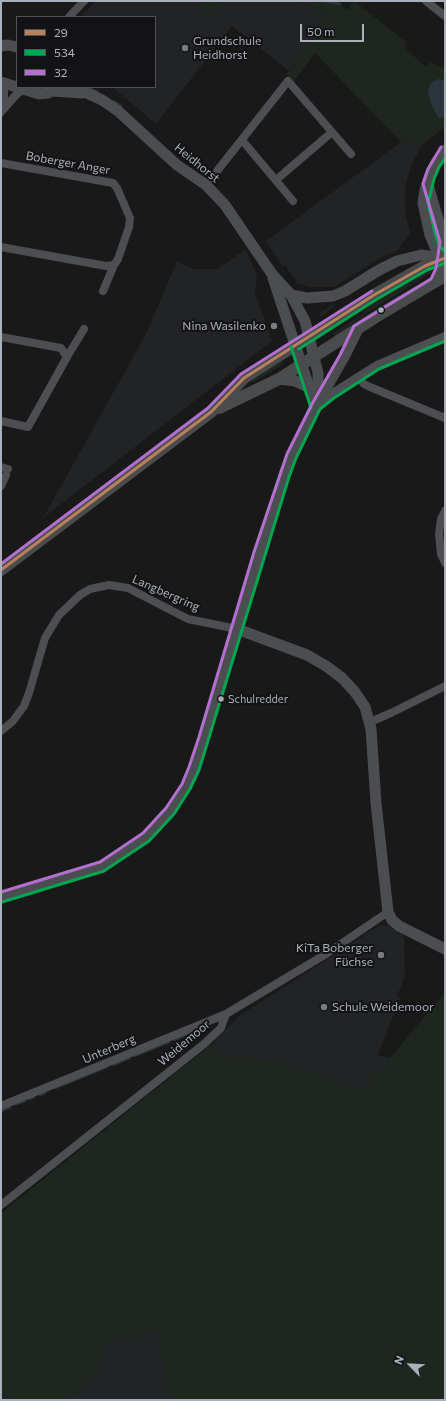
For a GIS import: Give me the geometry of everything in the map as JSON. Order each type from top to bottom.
[{"type":"main road","points":[[1,570],[211,412],[244,378],[374,295],[425,266],[444,259]]},
{"type":"main road","points":[[211,412],[279,379],[440,279]]},
{"type":"street","points":[[70,16],[84,1]]},
{"type":"street","points":[[426,1],[445,16]]},
{"type":"street","points":[[1,46],[8,45],[16,47]]},
{"type":"street","points":[[206,185],[288,81],[351,154]]},
{"type":"street","points":[[1,111],[4,96],[3,83]]},
{"type":"street","name":"Heidhorst","points":[[3,83],[16,87]]},
{"type":"street","name":"Heidhorst","points":[[20,88],[39,94],[54,89],[85,93]]},
{"type":"street","name":"Heidhorst","points":[[76,88],[102,100],[118,111],[177,165],[206,185],[225,205],[272,274],[291,295],[305,321],[318,373],[316,406]]},
{"type":"street","points":[[1,111],[23,89]]},
{"type":"street","points":[[276,180],[332,132]]},
{"type":"street","points":[[242,140],[293,201]]},
{"type":"street","points":[[440,279],[444,259],[445,242],[428,184],[429,177],[435,164],[445,150]]},
{"type":"street","name":"Boberger Anger","points":[[1,163],[113,183],[117,188],[130,218],[130,228],[103,291]]},
{"type":"street","points":[[1,247],[106,266],[114,265]]},
{"type":"street","points":[[291,295],[307,298],[333,296],[345,291],[397,261],[421,255],[444,259]]},
{"type":"street","name":"Heidhorst","points":[[272,274],[276,291],[316,406]]},
{"type":"street","points":[[1,421],[28,427],[84,328]]},
{"type":"street","points":[[1,897],[102,867],[146,837],[170,811],[186,786],[194,769],[259,553],[291,456],[316,406],[358,329]]},
{"type":"street","points":[[316,406],[358,376],[387,360],[445,336]]},
{"type":"street","points":[[1,337],[61,348],[67,357]]},
{"type":"street","points":[[358,376],[364,384],[370,387],[445,418]]},
{"type":"street","points":[[279,379],[295,381],[310,388]]},
{"type":"street","points":[[1,486],[5,471]]},
{"type":"street","points":[[445,511],[441,519],[439,534],[441,554],[445,564]]},
{"type":"street","name":"Langbergring","points":[[1,731],[14,722],[24,706],[45,638],[58,615],[80,595],[90,589],[109,585],[128,588],[188,619],[237,630]]},
{"type":"street","points":[[237,630],[307,655],[326,666],[342,678],[355,692],[365,707],[370,722],[382,862],[388,912],[392,920],[399,926],[445,949]]},
{"type":"street","points":[[370,722],[445,686]]},
{"type":"street","points":[[226,1014],[326,954],[388,912]]},
{"type":"street","name":"Unterberg","points":[[1,1106],[226,1014]]},
{"type":"street","name":"Weidemoor","points":[[1,1205],[204,1044],[221,1028],[226,1014]]},
{"type":"shaded area","name":"Grundschule Heidhorst","points":[[96,1],[292,1],[305,4],[331,15],[289,71],[232,26],[156,124],[113,88],[156,88],[156,16],[82,16]]},
{"type":"shaded area","points":[[193,1],[228,1],[215,18]]},
{"type":"shaded area","points":[[292,1],[327,1],[340,4],[347,10],[354,1],[405,41],[406,49],[426,67],[431,62],[445,69],[445,80],[438,79],[443,118],[445,117],[445,127],[423,144],[401,142],[315,53],[294,81],[286,75],[331,15],[305,4]]},
{"type":"shaded area","points":[[438,79],[445,80],[445,117],[443,118],[439,118],[432,106],[428,92],[429,86],[432,82]]},
{"type":"shaded area","points":[[401,142],[423,144],[411,165],[405,188],[405,211],[410,233],[397,251],[380,258],[334,287],[311,287],[296,283],[297,280],[292,276],[285,265],[282,266],[266,241]]},
{"type":"shaded area","points":[[246,249],[257,276],[255,293],[272,341],[43,518],[145,336],[177,261],[192,269],[217,269]]},
{"type":"shaded area","points":[[432,269],[433,272],[365,314],[335,338],[332,334],[361,315],[376,301],[389,292],[416,276]]},
{"type":"shaded area","points":[[333,304],[334,306],[321,317],[319,313]]},
{"type":"shaded area","points":[[280,362],[283,363],[282,365],[254,382],[251,382],[254,379]]},
{"type":"shaded area","name":"Schule Weidemoor","points":[[380,925],[388,926],[404,936],[405,976],[397,996],[400,998],[378,1055],[391,1059],[366,1089],[273,1059],[219,1057],[211,1045],[239,1016]]},
{"type":"shaded area","points":[[445,992],[445,1400],[171,1400],[157,1331],[105,1342],[101,1365],[67,1400],[15,1400],[4,1396],[1,1393],[1,1213],[211,1045],[219,1057],[273,1059],[366,1089]]},
{"type":"shaded area","points":[[153,1310],[339,1400],[1,1400],[1,1366]]},
{"type":"waterway","points":[[324,1],[340,4]]},
{"type":"waterway","points":[[91,89],[98,92]]},
{"type":"waterway","points":[[114,101],[121,106]]},
{"type":"waterway","points":[[174,1040],[203,1028]]},
{"type":"waterway","points":[[134,1056],[169,1042]]},
{"type":"waterway","points":[[113,1065],[129,1058]]},
{"type":"waterway","points":[[55,1088],[107,1067]]},
{"type":"waterway","points":[[40,1095],[45,1093]]},
{"type":"waterway","points":[[29,1099],[34,1097]]},
{"type":"waterway","points":[[16,1104],[25,1101]]},
{"type":"waterway","points":[[1,1111],[10,1107]]},
{"type":"transit line","name":"32","points":[[1,892],[100,862],[143,833],[166,808],[182,784],[199,737],[254,552],[287,454],[354,326],[431,279],[436,268],[440,242],[423,184],[428,169],[441,147]]},
{"type":"transit line","name":"534","points":[[445,159],[439,167],[434,179],[428,203],[439,245],[445,252]]},
{"type":"transit line","name":"29","points":[[1,570],[211,412],[244,378],[374,295],[425,266],[445,258]]},
{"type":"transit line","name":"534","points":[[299,349],[377,299],[427,270],[445,263]]},
{"type":"transit line","name":"32","points":[[1,564],[208,408],[241,374],[372,291]]},
{"type":"transit line","name":"534","points":[[2,902],[104,871],[149,841],[174,814],[190,789],[199,770],[289,477],[296,458],[320,409],[334,398],[379,369],[445,341]]},
{"type":"transit line","name":"534","points":[[291,347],[311,408]]},
{"type":"place","name":"Grundschule Heidhorst","points":[[185,48]]},
{"type":"place","name":"Nina Wasilenko","points":[[274,326]]},
{"type":"place","name":"Schulredder","points":[[221,699]]},
{"type":"place","name":"KiTa Boberger Füchse","points":[[381,955]]},
{"type":"place","name":"Schule Weidemoor","points":[[324,1007]]}]
